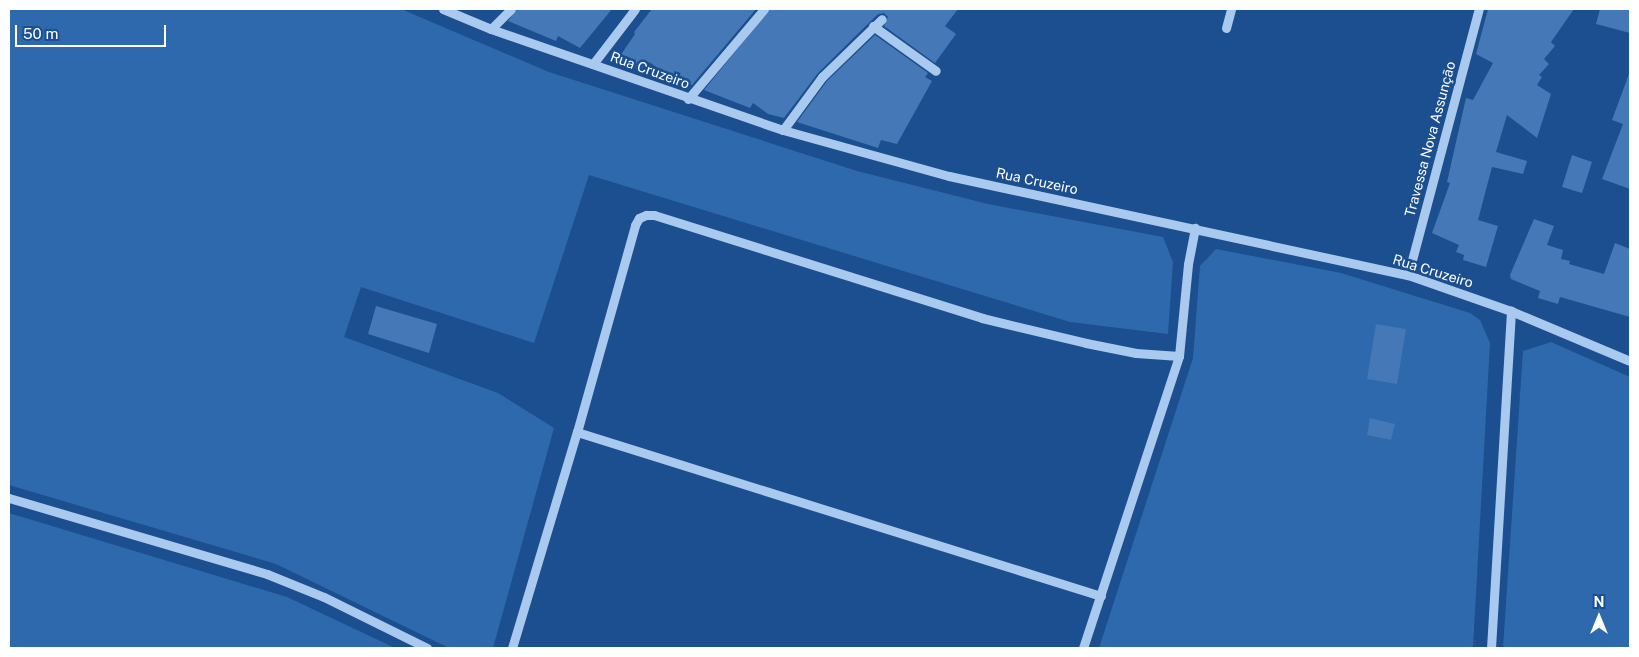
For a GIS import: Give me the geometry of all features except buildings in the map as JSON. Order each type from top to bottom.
[{"type":"street","name":"Rua Cruzeiro","points":[[443,9],[491,29],[688,99],[783,130],[949,176],[1408,275],[1511,311],[1630,361]]},
{"type":"street","points":[[491,29],[511,9]]},
{"type":"street","points":[[592,64],[635,9]]},
{"type":"street","points":[[688,99],[764,9]]},
{"type":"street","points":[[1226,28],[1231,9]]},
{"type":"street","name":"Travessa Nova Assunção","points":[[1408,275],[1479,9]]},
{"type":"street","points":[[783,130],[822,77],[882,19]]},
{"type":"street","points":[[873,26],[936,71]]},
{"type":"street","points":[[512,648],[577,432],[635,225],[639,218],[646,215],[654,215],[982,318],[1094,345],[1136,353],[1179,356]]},
{"type":"street","points":[[1083,648],[1179,356],[1188,264],[1195,228]]},
{"type":"street","points":[[1491,648],[1511,311]]},
{"type":"street","points":[[577,432],[1101,596]]},
{"type":"street","points":[[9,498],[267,574],[324,597],[426,648]]},
{"type":"shaded area","points":[[9,9],[401,9],[549,72],[857,171],[988,204],[1163,237],[1173,262],[1168,334],[1070,322],[589,175],[534,343],[361,287],[344,337],[498,393],[554,428],[493,648],[449,648],[276,564],[9,485]]},
{"type":"shaded area","points":[[1216,249],[1341,273],[1470,313],[1480,320],[1490,343],[1473,648],[1099,648],[1193,358],[1200,266]]},
{"type":"shaded area","points":[[1551,342],[1630,377],[1630,648],[1503,648],[1523,351]]},
{"type":"shaded area","points":[[9,513],[287,597],[395,648],[9,648]]}]
